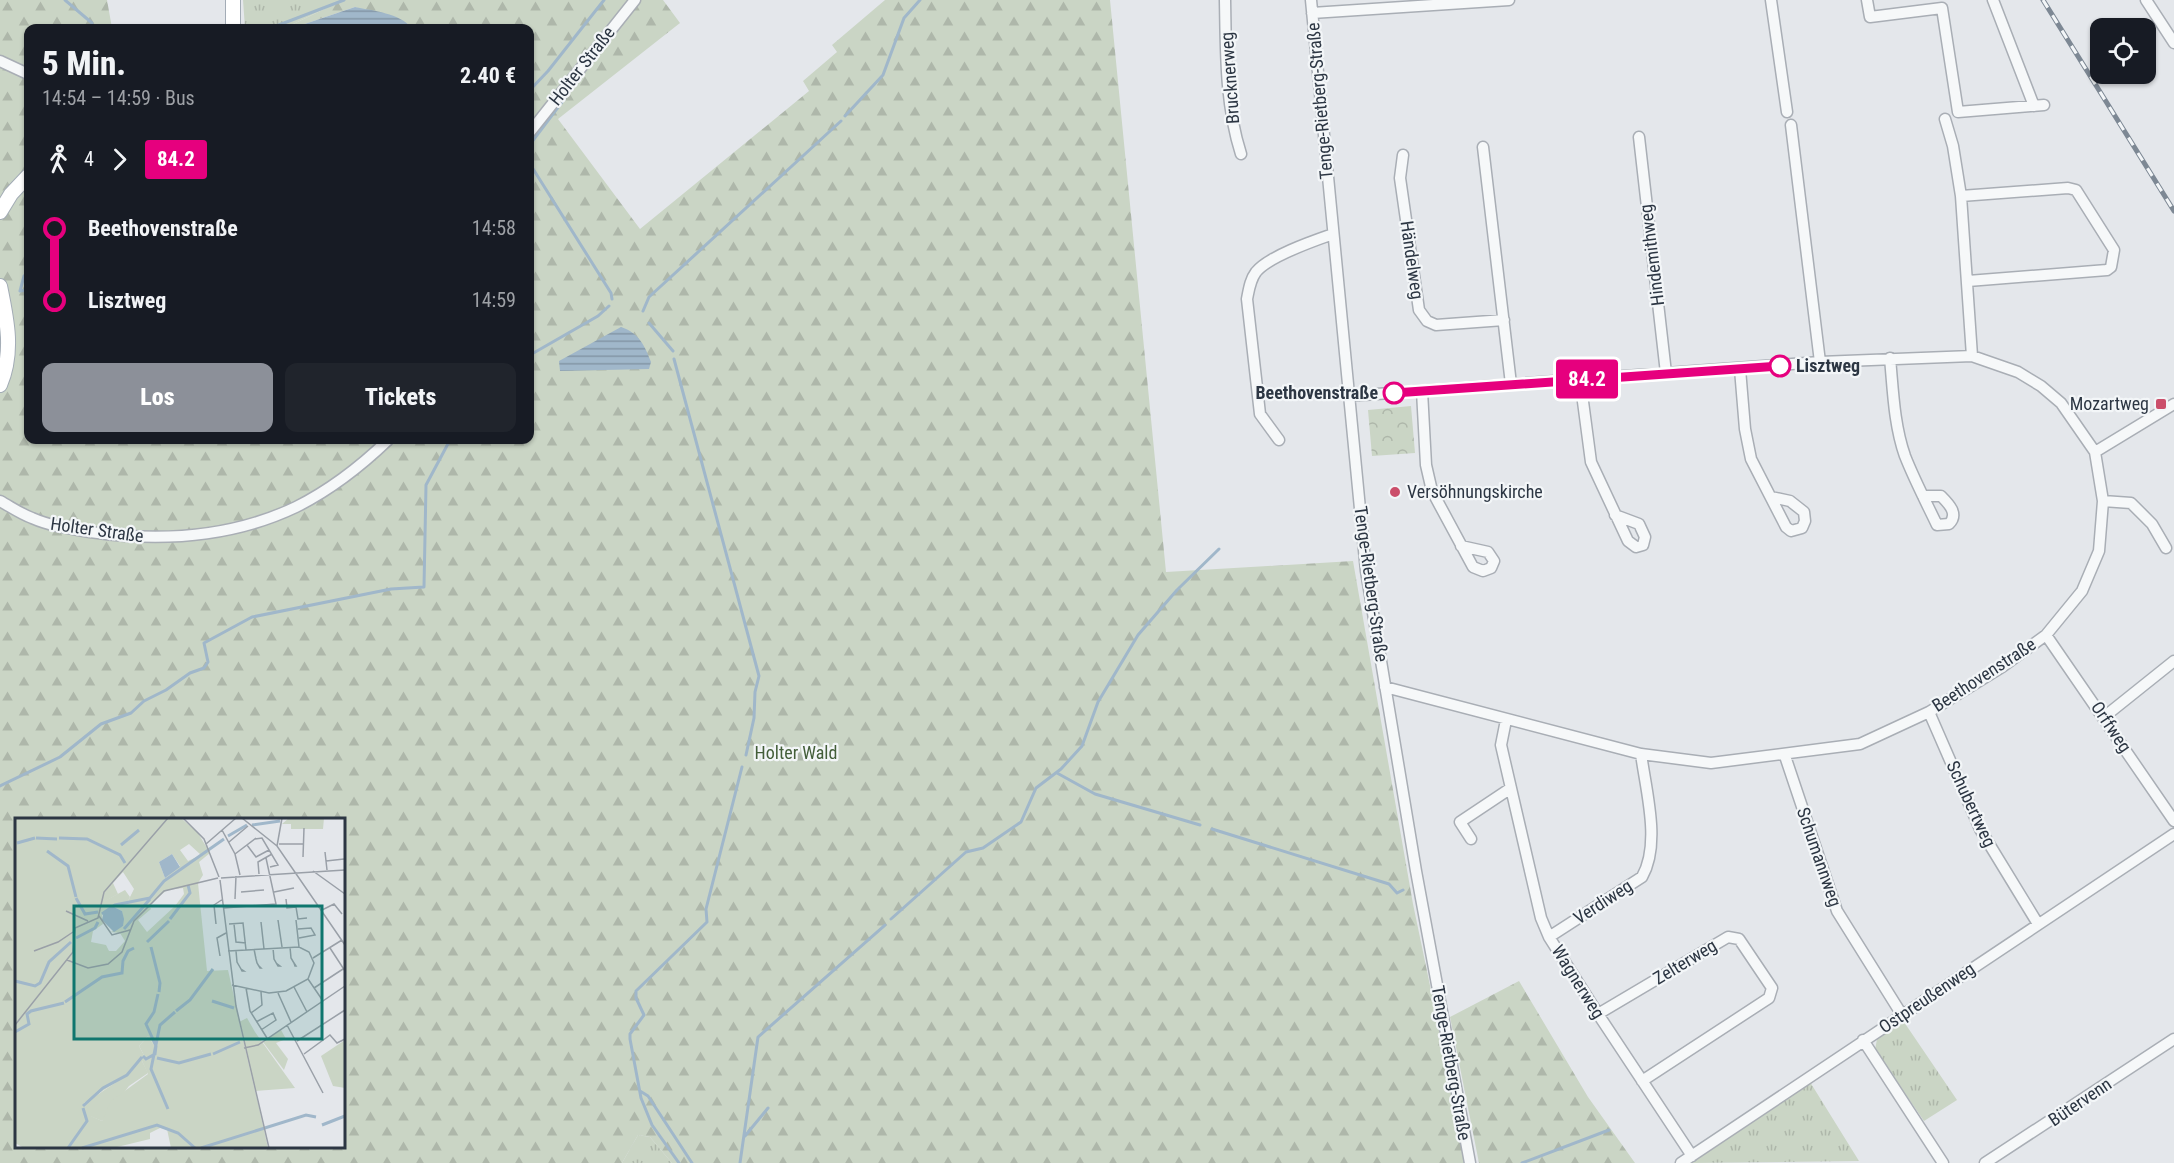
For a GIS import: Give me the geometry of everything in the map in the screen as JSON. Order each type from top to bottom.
[{"type":"main road","points":[[233,0],[233,24]]},
{"type":"main road","points":[[0,212],[11,194],[24,180]]},
{"type":"main road","points":[[0,286],[8,322],[9,348],[6,372],[0,385]]},
{"type":"street","name":"Holter Straße","points":[[534,127],[635,0]]},
{"type":"street","name":"Brucknerweg","points":[[1226,0],[1226,63],[1232,126],[1241,154]]},
{"type":"street","name":"Tenge-Rietberg-Straße","points":[[1311,0],[1366,571],[1470,1163]]},
{"type":"street","points":[[1312,13],[1418,3],[1509,0]]},
{"type":"street","points":[[1771,0],[1787,112]]},
{"type":"street","points":[[1867,0],[1870,17],[1942,8],[1958,112],[2039,105],[1993,0]]},
{"type":"street","points":[[2146,0],[2173,39]]},
{"type":"street","points":[[0,61],[24,72]]},
{"type":"street","points":[[1945,119],[1953,146],[1960,196],[1972,356]]},
{"type":"street","points":[[1791,125],[1820,362]]},
{"type":"street","name":"Hindemithweg","points":[[1639,136],[1666,373]]},
{"type":"street","points":[[1483,147],[1511,384]]},
{"type":"street","name":"Händelweg","points":[[1403,155],[1400,178],[1419,310],[1427,321],[1436,325],[1504,320]]},
{"type":"street","points":[[1960,196],[2068,188],[2076,190],[2114,250],[2111,267],[2107,270],[1968,281]]},
{"type":"street","points":[[1279,440],[1260,414],[1247,299],[1250,282],[1257,270],[1295,248],[1333,234]]},
{"type":"street","name":"Beethovenstraße","points":[[1349,396],[1820,362],[1972,356],[2018,372],[2042,386],[2061,403],[2095,452],[2103,501],[2099,551],[2082,591],[2046,635],[2002,667],[1929,712],[1860,744],[1785,756],[1711,763],[1641,754],[1385,687]]},
{"type":"street","points":[[1890,358],[1897,424],[1905,455],[1923,496]]},
{"type":"street","points":[[1740,369],[1744,429],[1751,459],[1771,497]]},
{"type":"street","points":[[1580,379],[1591,462],[1616,515]]},
{"type":"street","points":[[1422,391],[1426,465],[1432,491],[1461,546]]},
{"type":"street","points":[[2095,452],[2174,404]]},
{"type":"street","name":"Holter Straße","points":[[0,501],[34,519],[68,529],[127,537],[170,538],[219,533],[268,519],[298,506],[343,476],[383,444]]},
{"type":"street","points":[[2103,501],[2131,503],[2152,524],[2166,548]]},
{"type":"street","name":"Orffweg","points":[[2046,635],[2174,821]]},
{"type":"street","points":[[2104,717],[2174,662]]},
{"type":"street","name":"Schubertweg","points":[[1929,712],[1980,829],[2038,924]]},
{"type":"street","name":"Wagnerweg","points":[[1506,720],[1501,745],[1541,918],[1549,937],[1692,1156]]},
{"type":"street","name":"Verdiweg","points":[[1549,937],[1642,876],[1649,865],[1653,849],[1641,754]]},
{"type":"street","name":"Schumannweg","points":[[1785,756],[1837,911],[1902,1014]]},
{"type":"street","points":[[1471,839],[1460,822],[1511,788]]},
{"type":"street","name":"Ostpreußenweg","points":[[1681,1163],[2174,834]]},
{"type":"street","name":"Zelterweg","points":[[1598,1014],[1728,938],[1739,939],[1772,988],[1769,998],[1642,1082]]},
{"type":"street","name":"Bütervenn","points":[[1985,1163],[2174,1039]]},
{"type":"street","points":[[1863,1040],[1943,1163]]},
{"type":"green space","name":"Holter Wald","points":[[0,0],[107,0],[111,24],[24,24],[24,444],[534,444],[534,24],[408,24],[355,7],[305,24],[293,24],[343,0],[663,0],[680,23],[558,119],[640,229],[809,91],[803,81],[837,52],[832,45],[885,0],[1110,0],[1166,572],[1353,561],[1413,904],[1467,1163],[672,1163],[650,1137],[638,1135],[622,1163],[0,1163]]},
{"type":"green space","points":[[243,0],[343,0],[293,24],[245,24]]},
{"type":"green space","points":[[1411,406],[1415,453],[1372,456],[1368,410]]},
{"type":"green space","points":[[1519,981],[1588,1097],[1635,1163],[1479,1163],[1450,1017]]},
{"type":"green space","points":[[1904,1022],[1957,1100],[1924,1121],[1875,1050],[1877,1039]]},
{"type":"green space","points":[[1810,1082],[1859,1161],[1690,1163]]},
{"type":"green space","points":[[638,1135],[650,1137],[672,1163],[622,1163]]},
{"type":"water","points":[[355,7],[378,11],[408,24],[305,24]]},
{"type":"water","points":[[621,327],[640,341],[651,362],[649,369],[560,371],[559,361]]},
{"type":"waterway","points":[[65,0],[92,24]]},
{"type":"waterway","points":[[281,24],[344,0]]},
{"type":"waterway","points":[[534,86],[604,0]]},
{"type":"waterway","points":[[845,116],[883,75],[904,18],[920,0]]},
{"type":"waterway","points":[[534,139],[565,98]]},
{"type":"waterway","points":[[643,311],[649,297],[841,121]]},
{"type":"waterway","points":[[534,170],[611,293],[612,299]]},
{"type":"waterway","points":[[24,276],[20,291],[24,290]]},
{"type":"waterway","points":[[534,353],[598,316],[609,306]]},
{"type":"waterway","points":[[649,323],[673,351]]},
{"type":"waterway","points":[[674,359],[759,676],[755,692],[754,718],[746,755]]},
{"type":"waterway","points":[[0,786],[60,757],[101,724],[131,713],[144,701],[166,690],[190,673],[204,668],[208,662],[204,643],[252,617],[391,589],[424,587],[426,485],[448,444]]},
{"type":"waterway","points":[[891,919],[966,852],[983,848],[1021,822],[1036,788],[1061,769],[1082,746],[1098,702],[1138,635],[1177,590],[1219,549]]},
{"type":"waterway","points":[[679,1163],[652,1125],[641,1098],[630,1039],[630,1034],[644,1015],[636,998],[636,991],[707,922],[706,909],[742,767]]},
{"type":"waterway","points":[[1057,773],[1095,794],[1200,825]]},
{"type":"waterway","points":[[1212,829],[1389,884],[1397,893],[1403,890]]},
{"type":"waterway","points":[[740,1163],[758,1037],[885,925]]},
{"type":"waterway","points":[[640,1091],[648,1096],[692,1163]]},
{"type":"waterway","points":[[745,1136],[768,1108]]},
{"type":"waterway","points":[[1522,1163],[1609,1130]]},
{"type":"railway","points":[[2043,0],[2174,211]]},
{"type":"bus line","name":"84.2","points":[[1394,393],[1780,366]]},
{"type":"place","name":"Lisztweg","points":[[1780,366]]},
{"type":"place","name":"Beethovenstraße","points":[[1394,393]]},
{"type":"place","name":"Mozartweg","points":[[2161,404]]},
{"type":"place","name":"Versöhnungskirche","points":[[1395,492]]}]
